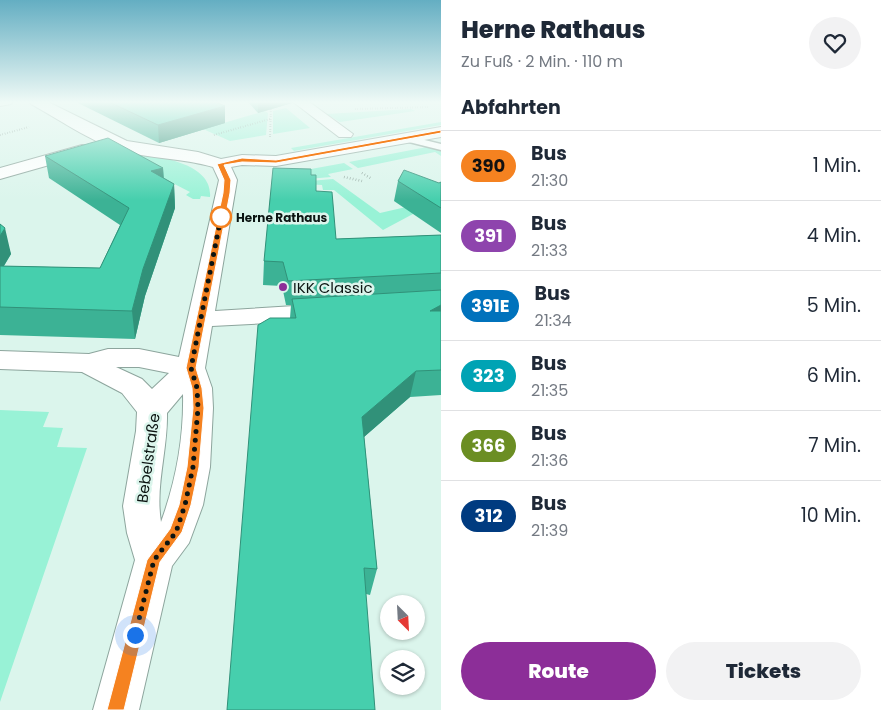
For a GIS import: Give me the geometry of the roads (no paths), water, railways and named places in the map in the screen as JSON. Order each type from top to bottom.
[{"type":"street","points":[[98,134],[124,146],[231,162],[276,161],[428,134]]},
{"type":"street","points":[[231,162],[259,149],[344,134]]},
{"type":"street","points":[[0,174],[113,142]]},
{"type":"street","points":[[116,710],[154,560],[176,532],[185,505],[193,467],[198,408],[197,388],[191,368],[231,162]]},
{"type":"street","points":[[201,319],[353,310]]},
{"type":"street","points":[[0,360],[89,364],[108,358],[139,358],[191,368]]},
{"type":"street","points":[[89,364],[100,372],[131,386],[142,396],[152,412]]},
{"type":"street","name":"Bebelstraße","points":[[154,560],[145,533],[141,506],[152,431],[152,412],[163,396],[191,368]]},
{"type":"lane","points":[[404,138],[441,147]]},
{"type":"place","name":"Herne Rathaus","points":[[221,217]]},
{"type":"place","name":"IKK Classic","points":[[283,287]]}]
